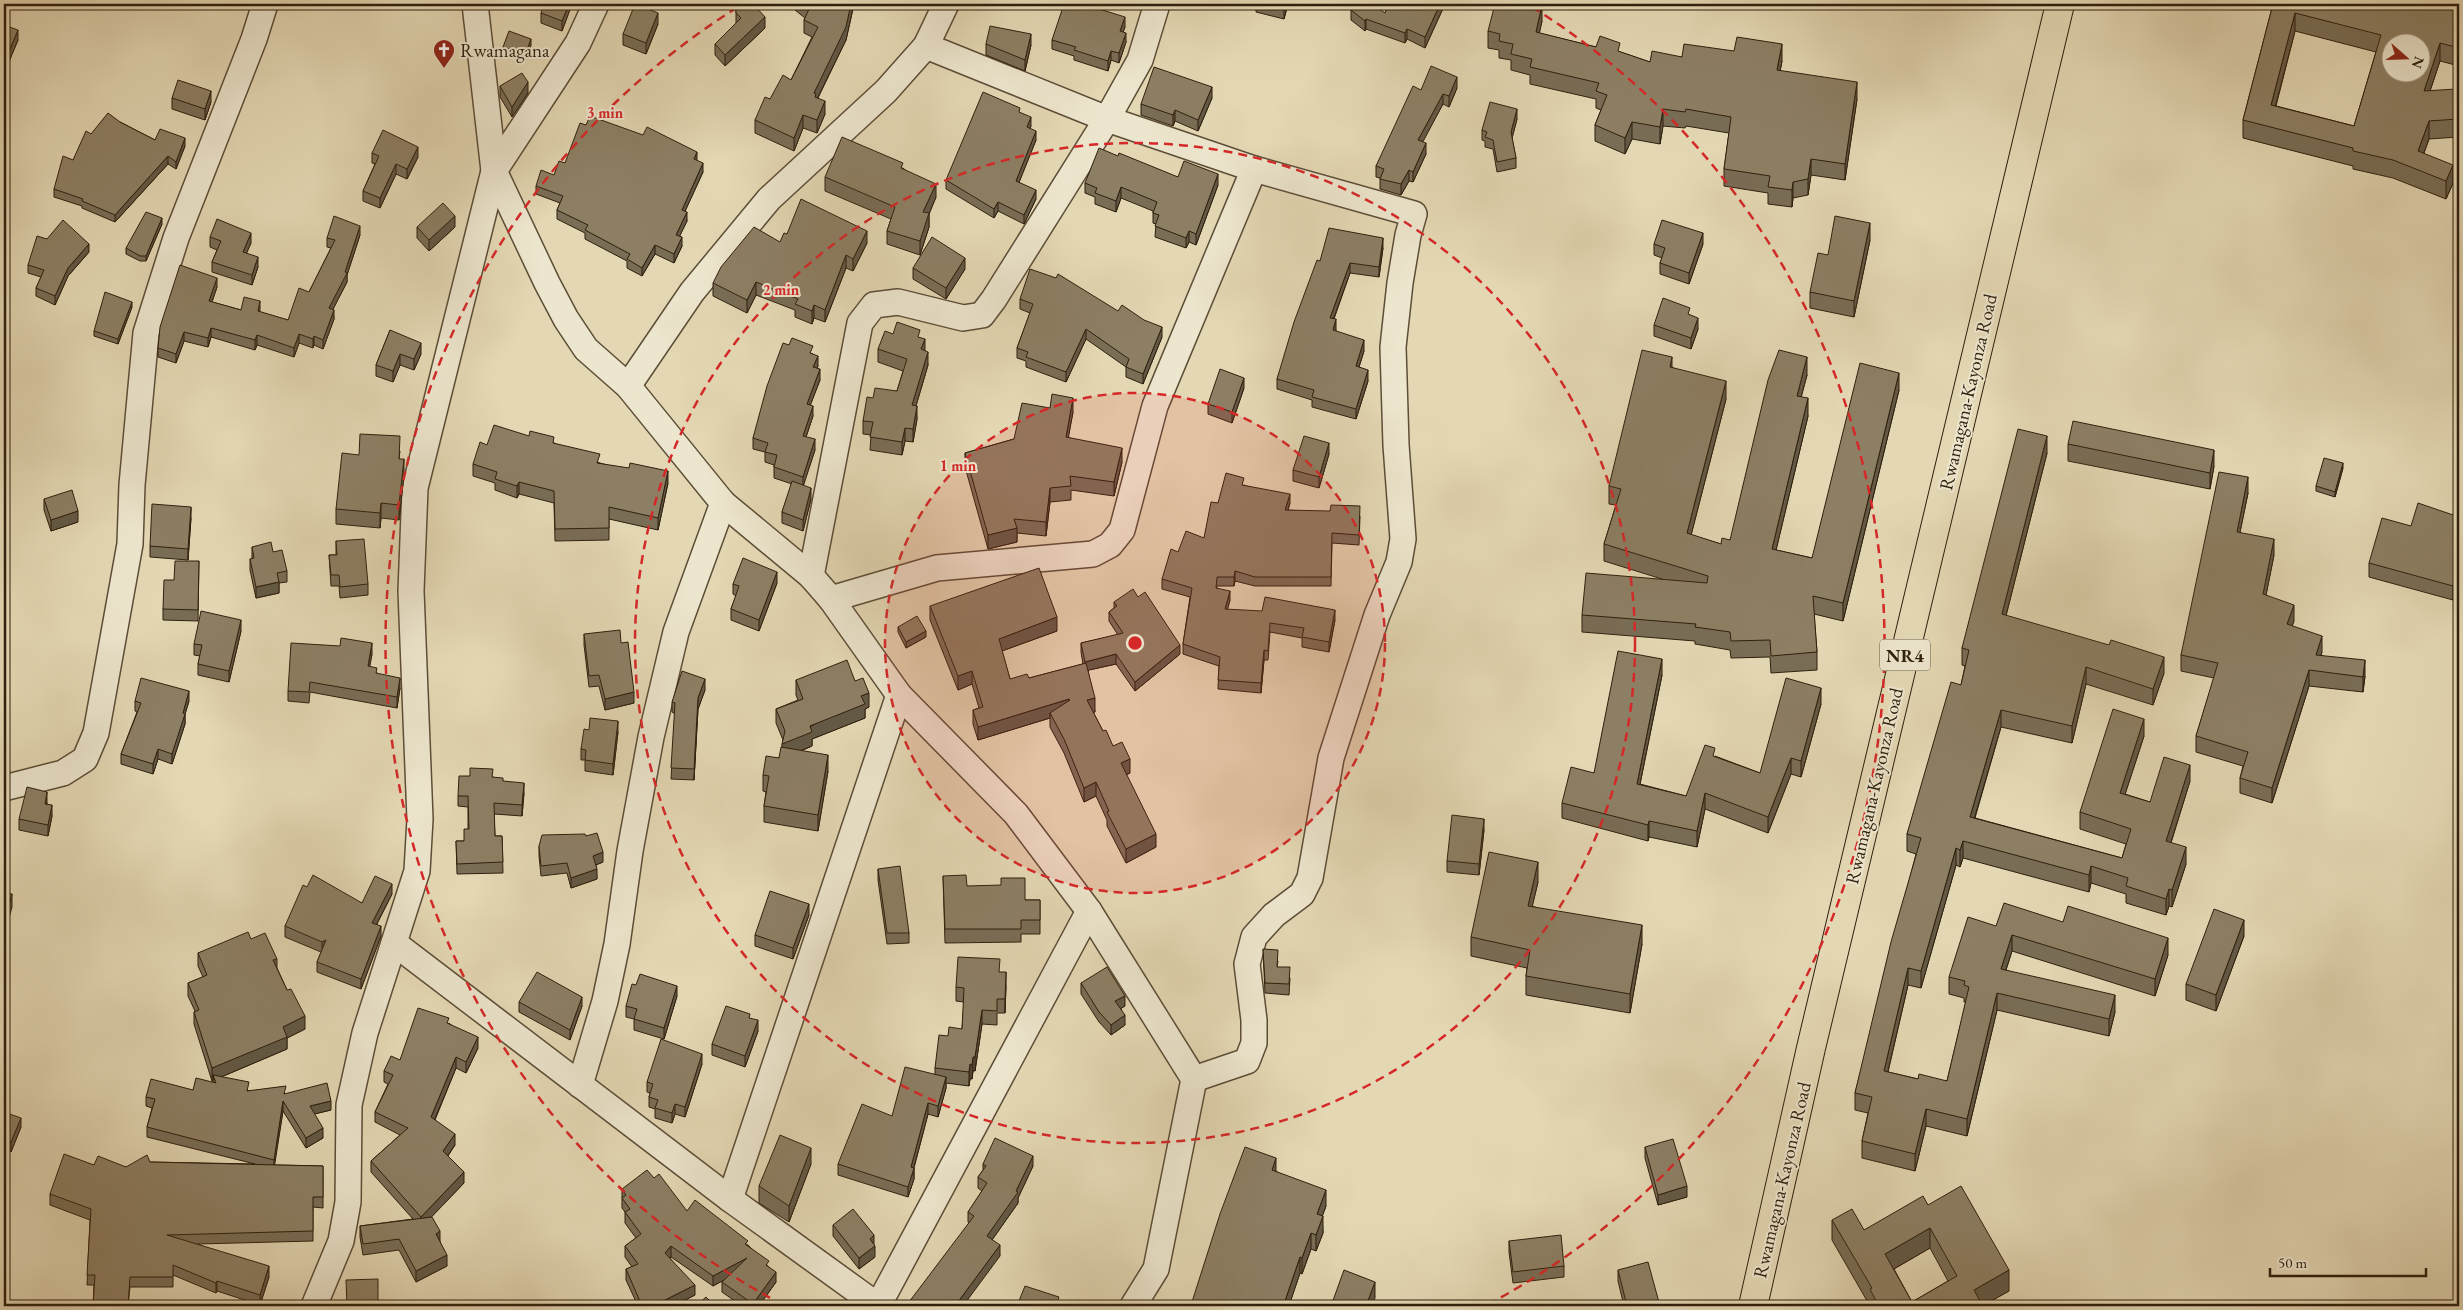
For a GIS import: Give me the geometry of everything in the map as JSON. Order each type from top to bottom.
[{"type":"highway","name":"Rwamagana-Kayonza Road","points":[[1753,1306],[1811,1048],[2060,4]]},
{"type":"street","points":[[4,788],[63,773],[85,759],[96,733],[130,544],[132,485],[146,333],[176,238],[254,40],[265,4]]},
{"type":"street","points":[[475,4],[494,172],[566,319],[586,349],[628,386],[723,503],[811,576],[831,600],[899,695],[1016,814],[1089,911],[1194,1079],[1156,1269],[1134,1306]]},
{"type":"street","points":[[314,1306],[341,1241],[348,1202],[349,1105],[365,1033],[417,871],[420,819],[410,591],[415,488],[494,172],[578,43],[596,4]]},
{"type":"street","points":[[628,386],[692,292],[769,199],[886,91],[926,46],[946,4]]},
{"type":"street","points":[[811,576],[860,323],[874,305],[898,302],[963,318],[982,315],[994,299],[1107,119],[1140,60],[1157,4]]},
{"type":"street","points":[[926,46],[1107,119],[1254,169],[1414,214],[1408,235],[1400,283],[1393,347],[1396,445],[1404,539],[1400,562],[1377,615],[1331,758],[1310,878],[1302,894],[1274,915],[1254,937],[1247,964],[1254,1020],[1254,1043],[1247,1061],[1194,1079]]},
{"type":"street","points":[[831,600],[937,568],[1093,554],[1110,545],[1122,530],[1129,513],[1155,406],[1169,369],[1254,169]]},
{"type":"street","points":[[580,1085],[609,982],[647,756],[674,641],[723,503]]},
{"type":"street","points":[[730,1198],[899,695]]},
{"type":"street","points":[[394,943],[730,1198],[878,1306],[1089,911]]},
{"type":"building","points":[[544,4],[569,4],[562,21],[541,13]]},
{"type":"building","points":[[635,4],[658,13],[646,43],[623,34]]},
{"type":"building","points":[[739,4],[753,4],[765,17],[725,55],[715,44],[741,18],[736,13],[736,6]]},
{"type":"building","points":[[803,4],[851,4],[846,27],[814,93],[816,94],[815,97],[825,101],[817,120],[803,115],[794,138],[755,120],[765,97],[770,99],[783,75],[791,80],[818,27],[804,20],[809,9]]},
{"type":"building","points":[[1064,4],[1083,4],[1125,17],[1120,31],[1126,33],[1119,53],[1111,51],[1108,61],[1074,50],[1076,47],[1052,40]]},
{"type":"building","points":[[1266,4],[1285,4],[1284,8]]},
{"type":"building","points":[[1353,4],[1372,4],[1385,13],[1389,4],[1440,4],[1425,37],[1407,29],[1405,33],[1366,19],[1365,21],[1351,10]]},
{"type":"building","points":[[1495,4],[1542,5],[1536,32],[1596,47],[1600,36],[1620,43],[1618,51],[1650,62],[1652,51],[1682,57],[1684,44],[1734,51],[1737,37],[1782,44],[1777,70],[1857,82],[1845,164],[1811,159],[1808,179],[1793,182],[1792,190],[1768,187],[1770,176],[1724,169],[1731,117],[1686,109],[1685,112],[1663,109],[1660,127],[1632,122],[1625,138],[1595,125],[1607,95],[1596,91],[1599,83],[1530,67],[1532,59],[1511,54],[1513,44],[1499,41],[1500,34],[1488,31]]},
{"type":"building","points":[[2273,4],[2359,4],[2380,9],[2382,4],[2459,4],[2459,48],[2440,43],[2430,73],[2430,32],[2380,32],[2380,35],[2295,13],[2271,105],[2354,126],[2380,38],[2380,82],[2427,82],[2424,91],[2456,89],[2458,119],[2429,121],[2418,151],[2453,165],[2446,181],[2393,160],[2353,151],[2353,148],[2243,120]]},
{"type":"building","points":[[4,25],[18,30],[5,61],[4,61]]},
{"type":"building","points":[[990,26],[1031,34],[1025,60],[986,44]]},
{"type":"building","points":[[509,31],[531,39],[525,55],[503,47]]},
{"type":"building","points":[[1431,66],[1457,77],[1449,96],[1443,94],[1418,140],[1426,143],[1413,172],[1409,170],[1401,184],[1380,179],[1384,169],[1376,166],[1413,86],[1421,90]]},
{"type":"building","points":[[1154,67],[1212,87],[1198,120],[1175,110],[1173,115],[1141,104]]},
{"type":"building","points":[[522,73],[528,82],[512,107],[500,86]]},
{"type":"building","points":[[178,80],[211,91],[205,109],[172,98]]},
{"type":"building","points":[[983,92],[1020,108],[1019,112],[1031,117],[1027,127],[1036,131],[1016,181],[1036,190],[1024,215],[998,202],[994,209],[946,180]]},
{"type":"building","points":[[1490,102],[1517,109],[1511,132],[1516,158],[1497,162],[1493,140],[1485,137],[1487,132],[1482,130]]},
{"type":"building","points":[[108,113],[120,122],[155,140],[160,129],[185,138],[176,162],[168,156],[115,215],[82,201],[83,199],[54,189],[63,156],[73,160],[86,131],[91,134]]},
{"type":"building","points":[[590,116],[643,135],[647,127],[697,152],[694,159],[703,163],[682,210],[687,212],[676,235],[682,237],[674,254],[655,245],[642,268],[627,259],[630,254],[585,230],[588,225],[557,210],[563,196],[536,186],[541,170],[554,175],[559,161],[565,163],[580,123],[586,125]]},
{"type":"building","points":[[383,130],[418,147],[407,169],[396,164],[380,198],[363,191],[379,156],[372,153]]},
{"type":"building","points":[[842,137],[903,163],[901,168],[936,184],[923,212],[929,213],[920,241],[887,231],[895,207],[825,177]]},
{"type":"building","points":[[1099,148],[1118,156],[1119,153],[1178,177],[1184,161],[1218,174],[1196,234],[1189,231],[1186,238],[1155,226],[1159,215],[1153,213],[1157,202],[1121,187],[1116,201],[1095,193],[1097,188],[1085,183]]},
{"type":"building","points":[[801,199],[867,231],[853,259],[846,255],[825,310],[814,305],[812,311],[795,304],[798,299],[756,282],[747,300],[713,283],[721,267],[754,227],[780,242],[784,233],[787,234]]},
{"type":"building","points":[[443,203],[455,216],[429,240],[417,227]]},
{"type":"building","points":[[146,212],[162,218],[146,256],[140,256],[126,248]]},
{"type":"building","points":[[334,216],[360,226],[345,272],[347,273],[329,308],[334,310],[323,340],[314,336],[313,339],[299,334],[294,348],[257,335],[255,340],[211,328],[208,338],[184,332],[176,354],[158,348],[160,327],[180,265],[217,278],[209,301],[241,310],[244,297],[260,301],[258,311],[288,320],[299,288],[309,292],[335,240],[327,238]]},
{"type":"building","points":[[1835,216],[1870,223],[1854,301],[1810,292],[1818,253],[1828,255]]},
{"type":"building","points":[[217,219],[251,233],[243,252],[258,257],[252,275],[212,262],[221,241],[210,237]]},
{"type":"building","points":[[63,220],[89,244],[68,268],[55,296],[36,288],[44,270],[28,265],[37,236],[47,239]]},
{"type":"building","points":[[1662,220],[1703,233],[1689,273],[1660,263],[1665,248],[1654,244]]},
{"type":"building","points":[[1329,228],[1383,238],[1379,267],[1350,263],[1330,318],[1336,319],[1333,330],[1364,340],[1356,366],[1368,370],[1356,409],[1312,397],[1314,390],[1277,379],[1294,322],[1317,260],[1320,261]]},
{"type":"building","points":[[932,237],[965,258],[946,288],[913,268]]},
{"type":"building","points":[[1030,269],[1056,278],[1058,274],[1118,311],[1122,305],[1144,320],[1162,327],[1143,374],[1126,367],[1129,359],[1086,329],[1066,372],[1026,357],[1028,352],[1017,348],[1033,304],[1020,299]]},
{"type":"building","points":[[105,292],[132,302],[118,339],[94,331]]},
{"type":"building","points":[[1663,298],[1690,308],[1688,314],[1698,318],[1691,338],[1654,325]]},
{"type":"building","points":[[897,322],[920,330],[918,337],[925,339],[921,349],[928,352],[912,405],[917,406],[913,429],[905,428],[902,442],[870,437],[873,422],[863,421],[867,397],[873,398],[875,388],[897,391],[907,359],[878,349],[885,331],[893,334]]},
{"type":"building","points":[[390,330],[421,343],[414,359],[400,354],[393,371],[376,365]]},
{"type":"building","points":[[792,338],[813,346],[810,353],[818,356],[813,367],[820,369],[807,404],[813,406],[803,436],[815,439],[803,477],[774,467],[777,455],[765,452],[768,443],[753,438],[767,386],[783,343],[789,345]]},
{"type":"building","points":[[1642,350],[1672,357],[1670,367],[1726,381],[1687,533],[1721,544],[1722,538],[1730,540],[1768,380],[1779,350],[1807,357],[1797,396],[1808,398],[1772,549],[1812,558],[1860,363],[1899,373],[1843,603],[1813,596],[1817,652],[1771,656],[1770,640],[1731,641],[1730,632],[1695,627],[1696,624],[1582,615],[1586,573],[1707,583],[1708,576],[1604,544],[1621,489],[1609,486]]},
{"type":"building","points":[[1220,369],[1244,378],[1232,412],[1208,404]]},
{"type":"building","points":[[1052,394],[1073,398],[1066,437],[1122,448],[1114,482],[1070,476],[1071,486],[1050,488],[1046,522],[1014,519],[1017,528],[988,535],[965,453],[1014,439],[1022,403],[1050,408]]},
{"type":"building","points":[[2073,421],[2214,450],[2210,473],[2068,444]]},
{"type":"building","points":[[494,425],[529,436],[530,431],[554,437],[553,443],[600,454],[597,463],[629,468],[630,463],[668,471],[658,518],[609,507],[609,528],[555,529],[554,491],[519,482],[517,486],[495,479],[497,472],[473,464],[480,442],[487,445]]},
{"type":"building","points":[[2018,429],[2047,436],[2002,614],[2109,645],[2111,640],[2164,657],[2153,689],[2086,667],[2072,726],[2001,710],[1970,817],[2122,858],[2131,829],[2080,812],[2113,709],[2144,719],[2120,793],[2150,802],[2164,757],[2190,765],[2166,841],[2186,847],[2172,890],[2169,889],[2166,899],[2126,886],[2128,878],[2091,866],[2089,875],[1963,841],[1960,850],[1956,848],[1921,971],[1908,968],[1884,1071],[1918,1079],[1919,1074],[1947,1081],[1969,987],[1964,985],[1965,981],[1949,977],[1968,917],[1996,926],[2004,903],[2063,922],[2068,906],[2168,938],[2155,979],[2012,935],[2001,969],[2115,995],[2109,1019],[1997,993],[1967,1119],[1926,1109],[1915,1154],[1862,1141],[1872,1097],[1855,1093],[1891,942],[1921,838],[1907,834],[1951,682],[1961,685],[1969,650],[1962,648]]},
{"type":"building","points":[[360,434],[400,436],[399,459],[404,459],[399,505],[381,503],[380,513],[336,509],[342,453],[359,455]]},
{"type":"building","points":[[1304,436],[1329,443],[1319,477],[1293,470]]},
{"type":"building","points":[[2324,458],[2343,463],[2335,492],[2316,486]]},
{"type":"building","points":[[2219,472],[2248,477],[2237,532],[2274,539],[2263,594],[2294,605],[2287,624],[2322,636],[2316,655],[2365,660],[2363,677],[2309,670],[2272,788],[2240,778],[2248,752],[2196,736],[2218,663],[2181,655]]},
{"type":"building","points":[[1226,473],[1244,478],[1242,485],[1290,494],[1285,510],[1330,511],[1331,505],[1360,506],[1359,535],[1332,533],[1331,577],[1255,577],[1235,571],[1234,577],[1217,577],[1216,588],[1230,591],[1225,609],[1262,611],[1265,597],[1335,610],[1329,642],[1302,637],[1304,628],[1270,623],[1268,651],[1264,650],[1261,683],[1218,680],[1220,657],[1183,644],[1192,588],[1162,579],[1171,549],[1178,552],[1186,531],[1204,538],[1211,502],[1218,503]]},
{"type":"building","points":[[792,481],[811,488],[803,520],[782,512]]},
{"type":"building","points":[[72,490],[78,511],[51,520],[44,499]]},
{"type":"building","points":[[2418,503],[2459,517],[2459,565],[2453,586],[2369,563],[2382,518],[2411,526]]},
{"type":"building","points":[[152,504],[191,507],[188,549],[150,546]]},
{"type":"building","points":[[364,539],[368,584],[340,587],[339,575],[331,575],[329,555],[337,555],[336,541]]},
{"type":"building","points":[[271,542],[273,552],[282,550],[287,571],[277,573],[279,582],[256,587],[250,559],[254,558],[252,547]]},
{"type":"building","points":[[743,558],[777,572],[759,620],[731,609],[739,586],[733,584]]},
{"type":"building","points":[[175,561],[199,561],[198,610],[163,609],[164,580],[174,580]]},
{"type":"building","points":[[1039,568],[1057,617],[999,639],[1010,679],[1027,674],[1029,678],[1086,663],[1095,698],[1087,700],[1103,731],[1106,730],[1113,746],[1122,742],[1130,759],[1121,763],[1156,834],[1126,849],[1107,812],[1109,811],[1096,782],[1084,788],[1064,739],[1050,713],[1070,700],[978,727],[973,710],[983,707],[972,671],[958,676],[930,606]]},
{"type":"building","points":[[1133,589],[1138,597],[1145,592],[1180,645],[1135,682],[1116,654],[1085,662],[1081,643],[1123,633],[1109,612],[1117,606],[1114,602]]},
{"type":"building","points":[[201,611],[241,620],[229,671],[198,664],[202,645],[194,644]]},
{"type":"building","points":[[917,616],[926,631],[906,642],[898,627]]},
{"type":"building","points":[[620,630],[621,643],[628,642],[634,692],[605,699],[599,675],[589,676],[584,634]]},
{"type":"building","points":[[341,638],[372,643],[368,666],[377,668],[376,673],[400,678],[397,697],[310,682],[309,692],[288,691],[291,643],[340,646]]},
{"type":"building","points":[[1618,651],[1662,659],[1637,784],[1686,796],[1705,745],[1715,748],[1713,756],[1760,773],[1786,678],[1821,688],[1801,761],[1791,758],[1768,817],[1705,793],[1697,831],[1649,821],[1648,825],[1562,803],[1571,767],[1594,773]]},
{"type":"building","points":[[847,660],[855,681],[863,678],[869,693],[861,696],[865,704],[810,726],[812,732],[782,744],[785,731],[776,709],[803,699],[796,680]]},
{"type":"building","points":[[682,671],[705,679],[698,698],[694,769],[671,768],[675,703],[672,702]]},
{"type":"building","points":[[141,678],[189,691],[183,713],[185,714],[172,754],[158,749],[153,764],[121,754],[141,703],[135,701]]},
{"type":"building","points":[[590,718],[618,721],[613,764],[585,760],[586,750],[581,749],[584,729],[589,730]]},
{"type":"building","points":[[781,747],[828,755],[818,815],[764,806],[769,776],[763,775],[766,756],[779,758]]},
{"type":"building","points":[[470,768],[493,769],[492,777],[503,778],[503,781],[524,783],[522,805],[494,803],[495,836],[502,836],[503,862],[457,864],[456,841],[464,841],[464,829],[469,829],[468,796],[458,796],[459,776],[470,776]]},
{"type":"building","points":[[27,787],[47,792],[45,804],[52,805],[48,825],[19,819]]},
{"type":"building","points":[[1452,815],[1484,819],[1479,864],[1447,861]]},
{"type":"building","points":[[597,833],[603,852],[593,856],[597,869],[571,878],[567,863],[541,866],[539,846],[542,835],[585,834],[586,836]]},
{"type":"building","points":[[1489,852],[1538,862],[1528,906],[1642,925],[1630,994],[1526,976],[1530,950],[1471,937]]},
{"type":"building","points":[[900,866],[909,933],[887,933],[878,869]]},
{"type":"building","points":[[313,875],[362,903],[375,876],[392,884],[372,923],[381,926],[361,979],[317,962],[326,940],[322,942],[285,926],[303,885],[307,887]]},
{"type":"building","points":[[966,875],[967,886],[1001,885],[1001,878],[1025,878],[1025,900],[1040,900],[1040,920],[1021,920],[1021,929],[945,929],[943,876]]},
{"type":"building","points":[[770,891],[809,904],[793,948],[755,935]]},
{"type":"building","points":[[4,892],[12,894],[4,923]]},
{"type":"building","points":[[2214,909],[2244,920],[2216,995],[2186,984]]},
{"type":"building","points":[[248,932],[251,939],[265,933],[277,959],[273,960],[287,990],[291,989],[305,1016],[283,1027],[287,1037],[212,1068],[194,1012],[199,1010],[188,983],[207,975],[198,953]]},
{"type":"building","points":[[1263,949],[1278,950],[1277,967],[1290,967],[1289,984],[1265,983]]},
{"type":"building","points":[[958,957],[1000,959],[999,972],[1006,972],[1005,999],[997,999],[997,1011],[982,1010],[975,1057],[973,1057],[972,1065],[970,1064],[969,1072],[935,1068],[939,1035],[948,1036],[949,1027],[962,1029],[964,988],[956,987]]},
{"type":"building","points":[[1107,967],[1125,996],[1115,1001],[1125,1015],[1111,1025],[1099,1012],[1081,983]]},
{"type":"building","points":[[537,972],[582,997],[570,1030],[519,1002]]},
{"type":"building","points":[[640,974],[677,986],[664,1028],[634,1019],[637,1009],[626,1006],[632,984],[636,985]]},
{"type":"building","points":[[726,1006],[750,1014],[749,1018],[758,1020],[745,1056],[712,1044]]},
{"type":"building","points":[[418,1008],[449,1018],[447,1023],[478,1037],[466,1062],[456,1057],[431,1117],[455,1134],[443,1151],[464,1172],[421,1217],[371,1161],[408,1128],[375,1112],[393,1075],[384,1071],[391,1056],[400,1060]]},
{"type":"building","points":[[661,1039],[702,1054],[685,1107],[675,1104],[672,1113],[655,1108],[658,1100],[649,1097],[653,1084],[647,1082]]},
{"type":"building","points":[[905,1067],[946,1077],[938,1106],[928,1103],[911,1167],[914,1168],[908,1187],[838,1164],[862,1104],[892,1116]]},
{"type":"building","points":[[213,1075],[249,1082],[247,1091],[286,1086],[284,1094],[327,1083],[331,1101],[310,1106],[323,1128],[306,1138],[283,1101],[274,1160],[147,1127],[155,1099],[146,1097],[151,1079],[193,1090],[196,1078],[216,1083]]},
{"type":"building","points":[[4,1112],[21,1118],[11,1142],[4,1140]]},
{"type":"building","points":[[780,1135],[811,1148],[789,1206],[759,1186]]},
{"type":"building","points":[[995,1138],[1033,1156],[1016,1191],[1018,1192],[987,1236],[1000,1245],[955,1306],[906,1306],[974,1216],[968,1212],[987,1183],[978,1177],[986,1166],[983,1164]]},
{"type":"building","points":[[1673,1139],[1687,1186],[1658,1195],[1645,1147]]},
{"type":"building","points":[[1245,1147],[1276,1158],[1272,1170],[1326,1190],[1317,1214],[1323,1216],[1316,1235],[1311,1233],[1302,1258],[1300,1257],[1285,1301],[1291,1303],[1290,1306],[1191,1305],[1220,1214]]},
{"type":"building","points":[[64,1154],[94,1165],[98,1156],[126,1167],[147,1155],[150,1162],[323,1166],[323,1197],[313,1197],[313,1231],[167,1235],[269,1266],[260,1295],[217,1281],[216,1283],[173,1265],[173,1277],[130,1277],[128,1306],[93,1306],[95,1275],[87,1275],[91,1209],[50,1194]]},
{"type":"building","points":[[647,1170],[654,1178],[659,1174],[687,1211],[695,1200],[748,1241],[745,1244],[769,1261],[766,1265],[776,1272],[753,1304],[722,1282],[747,1258],[713,1276],[671,1246],[665,1253],[695,1285],[653,1306],[642,1306],[626,1269],[638,1264],[625,1246],[641,1234],[625,1212],[630,1209],[622,1198],[626,1195],[622,1189]]},
{"type":"building","points":[[1961,1186],[2009,1270],[1974,1290],[1981,1303],[1975,1306],[1878,1305],[1870,1289],[1872,1288],[1832,1220],[1852,1209],[1864,1230],[1923,1196],[1928,1205]],"holes":[[[1930,1228],[1957,1276],[1912,1302],[1885,1254]]]},
{"type":"building","points":[[853,1209],[874,1235],[870,1239],[875,1246],[859,1258],[833,1225]]},
{"type":"building","points":[[432,1217],[440,1231],[436,1234],[447,1255],[416,1271],[399,1239],[363,1244],[360,1226]]},
{"type":"building","points":[[1561,1235],[1564,1266],[1513,1272],[1509,1241]]},
{"type":"building","points":[[1648,1262],[1660,1306],[1627,1306],[1618,1270]]},
{"type":"building","points":[[1344,1270],[1375,1282],[1366,1306],[1331,1306]]},
{"type":"building","points":[[378,1279],[378,1306],[347,1306],[346,1280]]},
{"type":"building","points":[[1025,1286],[1059,1297],[1058,1300],[1071,1305],[1017,1306]]},
{"type":"building","points":[[706,1297],[715,1306],[696,1306]]},
{"type":"place","name":"Rwamagana","points":[[444,69]]}]
